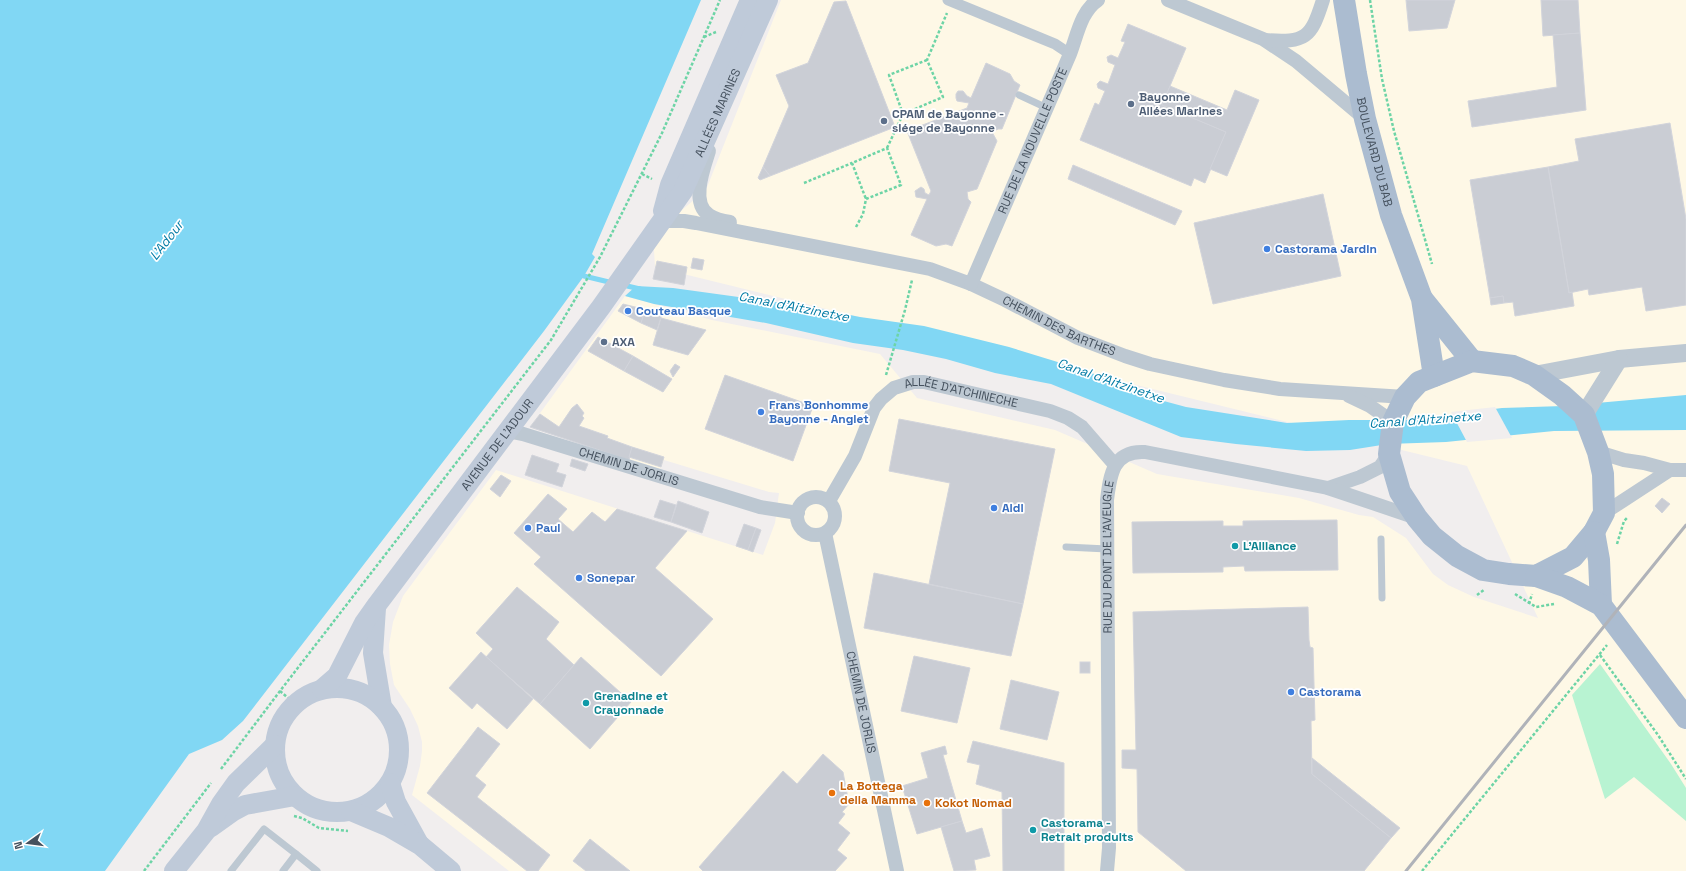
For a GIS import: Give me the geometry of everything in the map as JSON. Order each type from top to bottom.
[{"type":"main road","name":"ALLÉES MARINES","points":[[660,221],[670,185],[750,0]]},
{"type":"main road","name":"ALLÉES MARINES","points":[[622,278],[660,221],[683,191],[768,0]]},
{"type":"main road","name":"BOULEVARD DU BAB","points":[[1344,0],[1365,119],[1391,215],[1422,298],[1434,376]]},
{"type":"main road","name":"AVENUE DE L'ADOUR","points":[[322,689],[337,676],[364,623],[376,606],[622,278]]},
{"type":"main road","name":"BOULEVARD DU BAB","points":[[1422,298],[1472,361]]},
{"type":"main road","points":[[1536,576],[1573,557],[1594,532],[1604,513],[1603,474],[1598,452],[1584,414],[1562,395],[1534,375],[1513,366],[1472,361],[1419,382],[1405,397],[1393,422],[1389,454],[1400,492],[1416,518],[1432,536],[1457,556],[1483,570],[1536,576],[1567,587],[1601,605],[1686,718]]},
{"type":"main road","points":[[1594,532],[1599,560],[1601,605]]},
{"type":"main road","points":[[376,606],[373,653],[382,706]]},
{"type":"main road","points":[[206,831],[232,812],[246,805],[292,805],[308,805],[322,810],[336,812],[351,810],[366,805],[375,799],[390,783],[397,768],[400,752],[396,730],[392,720],[382,706],[369,696],[354,690],[338,687],[322,689],[307,695],[295,704],[281,723],[275,745],[279,773],[286,785],[292,805]]},
{"type":"main road","points":[[174,871],[206,831],[221,804],[236,783],[275,745]]},
{"type":"main road","points":[[390,783],[396,802],[420,845]]},
{"type":"main road","points":[[351,810],[389,827],[420,845],[451,871]]},
{"type":"street","name":"RUE DE LA NOUVELLE POSTE","points":[[971,284],[1070,54],[1084,15],[1093,3],[1098,0]]},
{"type":"street","points":[[1168,0],[1263,39],[1296,61],[1365,119]]},
{"type":"street","points":[[1263,39],[1288,41],[1301,38],[1311,30],[1322,0]]},
{"type":"street","points":[[950,1],[1055,44],[1070,54]]},
{"type":"street","name":"CHEMIN DES BARTHES","points":[[729,88],[699,184],[702,205],[708,215],[759,230],[782,240]]},
{"type":"street","name":"CHEMIN DES BARTHES","points":[[660,221],[684,221],[915,266],[971,284],[1078,338],[1137,360],[1187,372],[1253,385],[1298,391],[1342,392],[1405,397]]},
{"type":"street","points":[[1534,375],[1619,359],[1686,353]]},
{"type":"street","points":[[1584,414],[1619,359]]},
{"type":"street","name":"ALLÉE D'ATCHINECHE","points":[[829,501],[855,456],[874,408],[880,399],[894,388],[913,382],[924,382],[1050,411],[1068,418],[1082,427],[1115,464]]},
{"type":"street","name":"CHEMIN DES BARTHES","points":[[1342,392],[1370,406],[1393,422]]},
{"type":"street","name":"CHEMIN DE JORLIS","points":[[507,431],[530,436],[760,506],[798,513]]},
{"type":"street","name":"RUE DU PONT DE L'AVEUGLE","points":[[1107,871],[1109,848],[1107,500],[1109,481],[1115,464],[1126,455],[1135,452],[1145,452],[1328,488],[1416,518]]},
{"type":"street","points":[[1598,452],[1624,460],[1644,463],[1670,470],[1686,470]]},
{"type":"street","points":[[1328,488],[1360,477],[1380,467],[1389,454]]},
{"type":"street","points":[[1604,513],[1670,470]]},
{"type":"street","points":[[816,497],[829,501],[835,514],[831,528],[825,533],[818,535],[809,533],[802,528],[798,521],[800,506],[810,498],[816,497]]},
{"type":"street","name":"CHEMIN DE JORLIS","points":[[825,533],[897,871]]},
{"type":"lane","points":[[1019,95],[1047,108]]},
{"type":"lane","points":[[1381,539],[1382,598]]},
{"type":"lane","points":[[1066,547],[1107,549]]},
{"type":"lane","points":[[231,871],[264,828],[317,871]]},
{"type":"lane","points":[[283,871],[296,854]]},
{"type":"path","points":[[218,774],[280,691],[551,340],[600,257],[662,133],[720,0]]},
{"type":"path","points":[[1370,0],[1382,79],[1394,131],[1433,269]]},
{"type":"path","points":[[804,183],[887,148],[903,114],[943,98],[927,60],[950,1]]},
{"type":"path","points":[[903,114],[889,76],[927,60]]},
{"type":"path","points":[[866,199],[901,185],[887,148]]},
{"type":"path","points":[[852,163],[866,199],[863,214],[856,227]]},
{"type":"path","points":[[889,363],[906,310],[915,266]]},
{"type":"path","points":[[1615,550],[1624,521],[1629,516]]},
{"type":"path","points":[[1530,604],[1536,607],[1555,604]]},
{"type":"path","points":[[1422,871],[1607,645]]},
{"type":"path","points":[[1600,655],[1658,735],[1686,778]]},
{"type":"path","points":[[280,691],[295,704]]},
{"type":"path","points":[[144,871],[213,780]]},
{"type":"path","points":[[292,805],[302,818],[319,828],[341,831]]},
{"type":"shaded area","points":[[781,0],[1686,0],[1686,871],[509,871],[412,795],[420,766],[422,742],[418,726],[410,709],[394,685],[390,664],[389,645],[393,622],[403,596],[496,470],[763,555],[775,523],[779,493],[769,492],[664,460],[660,469],[530,427],[625,296],[712,320],[880,354],[917,398],[1055,430],[1157,474],[1299,498],[1359,515],[1373,517],[1406,538],[1433,574],[1448,585],[1474,597],[1538,618],[1467,466],[655,267],[653,234],[706,190]]},
{"type":"green space","points":[[1600,664],[1671,764],[1686,788],[1686,821],[1634,777],[1605,799],[1572,695]]},
{"type":"water","name":"L'Adour","points":[[0,0],[701,0],[592,254],[595,257],[584,276],[544,331],[243,721],[222,740],[189,754],[105,871],[0,871]]},
{"type":"water","points":[[636,286],[673,288],[805,306],[860,317],[924,326],[1009,347],[1087,371],[1149,397],[1186,407],[1287,423],[1349,420],[1406,420],[1502,408],[1563,406],[1686,395],[1686,430],[1554,431],[1446,442],[1388,444],[1350,450],[1306,451],[1181,437],[1051,384],[995,373],[946,359],[903,350],[853,343],[766,323],[654,304],[625,296]]},
{"type":"pier","points":[[1495,407],[1512,438],[1467,442],[1451,412]]},
{"type":"building","points":[[1406,0],[1455,0],[1447,28],[1409,31]]},
{"type":"building","points":[[1541,0],[1578,0],[1580,33],[1543,36]]},
{"type":"building","points":[[846,1],[895,127],[770,176],[763,167],[789,106],[776,75],[808,63],[834,2]]},
{"type":"building","name":"Bayonne Allées Marines","points":[[1128,24],[1186,48],[1162,105],[1226,132],[1205,183],[1194,178],[1191,186],[1080,140],[1095,103],[1099,105],[1105,91],[1098,88],[1097,84],[1100,81],[1108,84],[1115,65],[1108,62],[1107,57],[1111,55],[1118,58],[1125,42],[1121,41]]},
{"type":"building","points":[[1580,33],[1586,110],[1472,127],[1468,101],[1557,87],[1553,35]]},
{"type":"building","points":[[986,63],[1010,74],[1014,81],[1020,85],[1002,129],[992,132],[997,141],[977,189],[967,192],[968,199],[971,202],[952,246],[946,244],[936,246],[911,235],[927,199],[916,197],[915,191],[921,187],[924,189],[925,193],[929,195],[931,191],[907,131],[967,108],[969,103],[957,101],[956,94],[958,91],[963,91],[971,98]]},
{"type":"building","points":[[1170,86],[1227,110],[1235,90],[1259,100],[1227,176],[1210,169],[1226,132],[1162,105]]},
{"type":"building","points":[[1670,123],[1686,219],[1686,305],[1646,311],[1642,287],[1589,295],[1588,289],[1569,293],[1548,167],[1579,161],[1575,139]]},
{"type":"building","points":[[1073,165],[1182,211],[1175,225],[1068,179]]},
{"type":"building","points":[[763,167],[770,176],[760,180],[758,178]]},
{"type":"building","points":[[1548,167],[1569,293],[1572,292],[1574,306],[1515,316],[1513,302],[1504,303],[1503,296],[1490,298],[1470,180]]},
{"type":"building","points":[[1323,194],[1341,276],[1213,304],[1194,223]]},
{"type":"building","points":[[693,258],[704,260],[702,270],[691,268]]},
{"type":"building","points":[[657,261],[687,267],[684,285],[653,279]]},
{"type":"building","points":[[1503,296],[1504,303],[1491,305],[1490,298]]},
{"type":"building","points":[[623,304],[651,311],[649,315],[644,314],[641,323],[618,311]]},
{"type":"building","points":[[651,311],[662,314],[657,330],[641,323],[644,314],[649,315]]},
{"type":"building","points":[[661,318],[706,330],[688,355],[653,345]]},
{"type":"building","points":[[598,337],[633,356],[624,371],[588,351]]},
{"type":"building","points":[[633,356],[672,379],[663,392],[624,371]]},
{"type":"building","points":[[675,364],[680,367],[673,377],[670,371]]},
{"type":"building","points":[[725,375],[813,406],[793,461],[705,429]]},
{"type":"building","points":[[577,404],[584,413],[582,416],[584,418],[579,426],[608,436],[607,438],[632,447],[629,460],[530,427],[540,414],[559,427],[572,408]]},
{"type":"building","name":"Aldi","points":[[899,419],[1055,449],[1023,604],[929,584],[950,483],[889,471]]},
{"type":"building","points":[[632,447],[664,457],[661,467],[629,457]]},
{"type":"building","points":[[532,455],[559,464],[556,472],[566,475],[562,487],[525,475]]},
{"type":"building","points":[[572,459],[588,464],[585,471],[570,466]]},
{"type":"building","points":[[501,475],[511,481],[500,497],[490,489]]},
{"type":"building","points":[[548,494],[567,509],[558,519],[573,532],[592,512],[605,522],[617,509],[687,531],[655,568],[713,619],[661,676],[534,564],[541,557],[514,533]]},
{"type":"building","points":[[1662,498],[1670,504],[1662,513],[1655,506]]},
{"type":"building","points":[[660,500],[676,505],[671,522],[654,517]]},
{"type":"building","points":[[678,501],[709,512],[702,533],[671,522]]},
{"type":"building","name":"L'Alliance","points":[[1337,520],[1338,570],[1245,571],[1244,566],[1223,567],[1223,572],[1133,573],[1132,522],[1223,521],[1223,526],[1243,526],[1243,521]]},
{"type":"building","points":[[744,524],[756,528],[748,550],[736,546]]},
{"type":"building","points":[[756,528],[761,530],[753,552],[748,550]]},
{"type":"building","points":[[874,573],[1023,604],[1011,656],[864,628]]},
{"type":"building","points":[[517,587],[559,622],[546,639],[574,665],[540,704],[486,657],[493,649],[476,633]]},
{"type":"building","points":[[1308,607],[1309,640],[1310,647],[1313,648],[1315,720],[1311,721],[1312,774],[1391,838],[1364,871],[1186,871],[1138,832],[1137,769],[1122,768],[1122,750],[1136,750],[1133,612]]},
{"type":"building","points":[[481,652],[533,699],[507,729],[477,703],[472,709],[449,688]]},
{"type":"building","points":[[914,656],[970,668],[957,723],[901,711]]},
{"type":"building","name":"Grenadine et Crayonnade","points":[[581,657],[631,702],[590,749],[540,704]]},
{"type":"building","points":[[1080,662],[1090,662],[1090,673],[1080,673]]},
{"type":"building","points":[[1011,680],[1059,692],[1047,740],[1000,729]]},
{"type":"building","points":[[478,727],[500,744],[475,776],[486,785],[477,797],[550,855],[538,871],[527,871],[427,793]]},
{"type":"building","name":"Castorama - Retrait produits","points":[[973,741],[1064,763],[1064,871],[1003,871],[1002,792],[976,784],[980,765],[967,762]]},
{"type":"building","points":[[945,746],[947,754],[943,755],[962,821],[917,834],[902,786],[928,778],[921,753]]},
{"type":"building","points":[[823,754],[843,772],[849,804],[842,812],[845,814],[838,823],[850,833],[837,850],[847,858],[835,871],[703,871],[699,867],[783,771],[797,784]]},
{"type":"building","points":[[1312,758],[1400,828],[1391,838],[1312,774]]},
{"type":"building","points":[[962,821],[966,833],[982,828],[990,856],[974,860],[976,870],[954,871],[941,827]]},
{"type":"building","points":[[590,839],[630,871],[586,871],[573,861]]},
{"type":"waterway","name":"Canal d'Aitzinetxe","points":[[584,276],[613,283]]},
{"type":"waterway","name":"Canal d'Aitzinetxe","points":[[623,285],[640,289]]},
{"type":"railway","points":[[1406,871],[1686,525]]},
{"type":"place","name":"Bayonne Allées Marines","points":[[1131,104]]},
{"type":"place","name":"CPAM de Bayonne - siége de Bayonne","points":[[884,121]]},
{"type":"place","name":"Castorama Jardin","points":[[1267,249]]},
{"type":"place","name":"Couteau Basque","points":[[628,311]]},
{"type":"place","name":"AXA","points":[[604,342]]},
{"type":"place","name":"Frans Bonhomme Bayonne - Anglet","points":[[761,412]]},
{"type":"place","name":"Aldi","points":[[994,508]]},
{"type":"place","name":"Paul","points":[[528,528]]},
{"type":"place","name":"L'Alliance","points":[[1235,546]]},
{"type":"place","name":"Sonepar","points":[[579,578]]},
{"type":"place","name":"Castorama","points":[[1291,692]]},
{"type":"place","name":"Grenadine et Crayonnade","points":[[586,703]]},
{"type":"place","name":"La Bottega della Mamma","points":[[832,793]]},
{"type":"place","name":"Kokot Nomad","points":[[927,803]]},
{"type":"place","name":"Castorama - Retrait produits","points":[[1033,830]]}]
